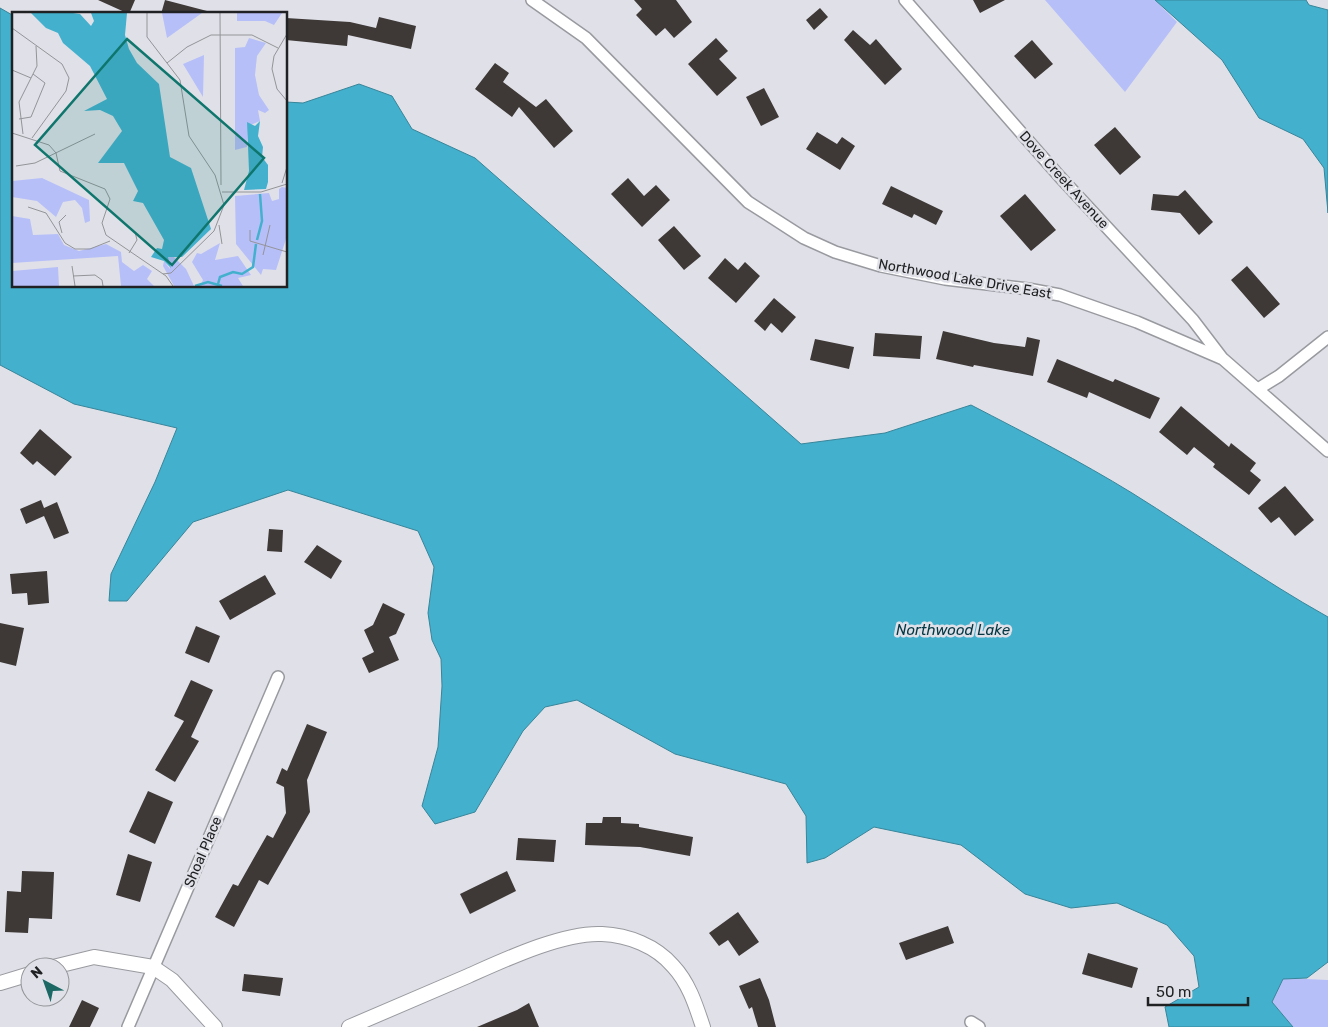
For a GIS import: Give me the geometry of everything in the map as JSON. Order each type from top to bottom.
[{"type":"street","name":"Northwood Lake Drive East","points":[[532,0],[586,38],[748,202],[804,238],[834,252],[881,266],[945,278],[1028,289],[1060,296],[1137,322],[1223,359],[1328,451]]},
{"type":"street","name":"Dove Creek Avenue","points":[[905,0],[1066,184],[1194,320],[1223,359]]},
{"type":"street","points":[[1258,389],[1279,376],[1328,337]]},
{"type":"street","name":"Shoal Place","points":[[128,1027],[278,677]]},
{"type":"street","points":[[349,1027],[518,954],[583,936],[600,934],[617,936],[647,946],[673,966],[691,994],[703,1027]]},
{"type":"street","points":[[70,963],[94,957],[153,967],[172,980],[215,1027]]},
{"type":"street","points":[[0,983],[20,977]]},
{"type":"shaded area","points":[[1045,0],[1155,0],[1177,22],[1125,92]]},
{"type":"shaded area","points":[[1283,978],[1328,980],[1328,1027],[1293,1027],[1272,1002]]},
{"type":"water","points":[[1155,0],[1306,0],[1309,5],[1328,10],[1328,213],[1324,168],[1303,139],[1259,118],[1222,60]]},
{"type":"water","name":"Northwood Lake","points":[[0,8],[12,15],[12,288],[288,288],[288,102],[303,103],[359,84],[392,96],[412,129],[475,158],[801,444],[885,433],[971,405],[1112,481],[1328,617],[1328,962],[1307,978],[1283,979],[1272,1002],[1293,1027],[1169,1027],[1165,1007],[1199,987],[1194,956],[1167,925],[1117,903],[1071,908],[1025,894],[961,845],[874,827],[825,858],[807,863],[806,816],[786,784],[675,754],[577,700],[545,707],[523,731],[475,812],[435,824],[422,806],[438,747],[442,686],[441,659],[432,640],[428,613],[434,567],[418,531],[288,490],[193,522],[127,601],[109,601],[111,574],[155,482],[177,428],[74,404],[0,365]]},
{"type":"building","points":[[98,0],[135,0],[130,12],[125,12]]},
{"type":"building","points":[[165,0],[207,11],[207,12],[162,12]]},
{"type":"building","points":[[634,0],[676,0],[692,22],[674,38],[665,28],[656,36],[636,15],[642,9]]},
{"type":"building","points":[[973,0],[1005,0],[980,13]]},
{"type":"building","points":[[820,8],[828,17],[814,30],[806,20]]},
{"type":"building","points":[[379,17],[416,26],[411,49],[348,35],[347,46],[288,40],[288,18],[350,22],[376,28]]},
{"type":"building","points":[[853,30],[870,45],[876,39],[902,69],[885,85],[844,40]]},
{"type":"building","points":[[716,38],[728,51],[719,59],[737,78],[717,96],[688,64]]},
{"type":"building","points":[[1032,40],[1053,64],[1035,79],[1014,56]]},
{"type":"building","points":[[495,63],[509,73],[503,82],[536,107],[546,99],[573,131],[554,148],[519,107],[512,117],[475,89]]},
{"type":"building","points":[[764,88],[779,117],[761,126],[746,97]]},
{"type":"building","points":[[1115,127],[1141,157],[1120,175],[1094,145]]},
{"type":"building","points":[[817,132],[837,144],[842,137],[855,146],[840,170],[806,149]]},
{"type":"building","points":[[628,178],[644,196],[656,185],[670,200],[642,227],[611,194]]},
{"type":"building","points":[[891,186],[943,211],[936,225],[914,214],[912,218],[882,204]]},
{"type":"building","points":[[1185,190],[1213,222],[1199,235],[1180,213],[1151,210],[1153,194],[1178,196]]},
{"type":"building","points":[[1025,194],[1056,230],[1031,251],[1000,216]]},
{"type":"building","points":[[674,226],[701,256],[684,270],[658,240]]},
{"type":"building","points":[[725,258],[738,270],[745,262],[760,276],[736,303],[708,278]]},
{"type":"building","points":[[1247,266],[1280,304],[1264,318],[1231,280]]},
{"type":"building","points":[[774,298],[796,317],[782,333],[771,323],[765,331],[754,321]]},
{"type":"building","points":[[943,331],[994,343],[1025,347],[1027,337],[1040,340],[1033,376],[936,359]]},
{"type":"building","points":[[875,333],[922,336],[920,359],[873,356]]},
{"type":"building","points":[[815,339],[854,347],[849,369],[810,360]]},
{"type":"building","points":[[1057,359],[1113,382],[1115,379],[1160,398],[1150,419],[1089,392],[1087,398],[1047,382]]},
{"type":"building","points":[[1181,406],[1229,447],[1231,443],[1256,463],[1250,471],[1261,480],[1249,495],[1213,467],[1215,464],[1194,447],[1187,455],[1159,432]]},
{"type":"building","points":[[40,429],[72,457],[55,476],[37,461],[33,465],[20,453]]},
{"type":"building","points":[[1285,486],[1314,520],[1295,536],[1279,517],[1271,523],[1258,508]]},
{"type":"building","points":[[41,500],[44,508],[57,502],[69,533],[54,539],[44,516],[26,524],[20,509]]},
{"type":"building","points":[[269,529],[283,530],[282,552],[267,551]]},
{"type":"building","points":[[317,545],[342,561],[331,579],[304,562]]},
{"type":"building","points":[[47,571],[49,603],[28,605],[27,593],[12,594],[10,574]]},
{"type":"building","points":[[265,575],[276,594],[230,620],[219,601]]},
{"type":"building","points":[[383,603],[405,614],[396,634],[389,637],[399,660],[369,673],[362,658],[374,652],[364,630],[373,625]]},
{"type":"building","points":[[0,623],[24,628],[16,666],[0,662]]},
{"type":"building","points":[[196,626],[220,636],[209,663],[185,653]]},
{"type":"building","points":[[191,680],[213,690],[191,737],[199,741],[175,782],[155,770],[184,721],[174,716]]},
{"type":"building","points":[[307,724],[327,732],[307,780],[310,812],[268,885],[259,880],[234,927],[215,917],[233,884],[238,886],[267,835],[273,838],[286,813],[284,787],[276,783],[282,768],[287,771]]},
{"type":"building","points":[[148,791],[173,802],[155,844],[129,832]]},
{"type":"building","points":[[603,817],[621,817],[621,823],[639,824],[639,827],[693,837],[690,856],[640,847],[585,845],[586,823],[602,823]]},
{"type":"building","points":[[518,838],[556,840],[554,862],[516,860]]},
{"type":"building","points":[[128,854],[152,862],[140,902],[116,895]]},
{"type":"building","points":[[22,871],[54,872],[52,919],[29,918],[28,933],[5,932],[7,891],[21,892]]},
{"type":"building","points":[[507,871],[516,891],[470,914],[460,894]]},
{"type":"building","points":[[738,912],[759,942],[739,956],[728,940],[719,946],[709,933]]},
{"type":"building","points":[[948,926],[954,943],[906,960],[899,943]]},
{"type":"building","points":[[1088,953],[1138,968],[1132,988],[1082,974]]},
{"type":"building","points":[[244,974],[283,978],[280,996],[242,991]]},
{"type":"building","points":[[760,978],[769,1000],[776,1027],[758,1027],[752,1007],[749,1009],[739,986]]},
{"type":"building","points":[[82,1000],[99,1008],[90,1027],[69,1027]]},
{"type":"building","points":[[529,1003],[539,1027],[477,1027],[517,1010]]}]
